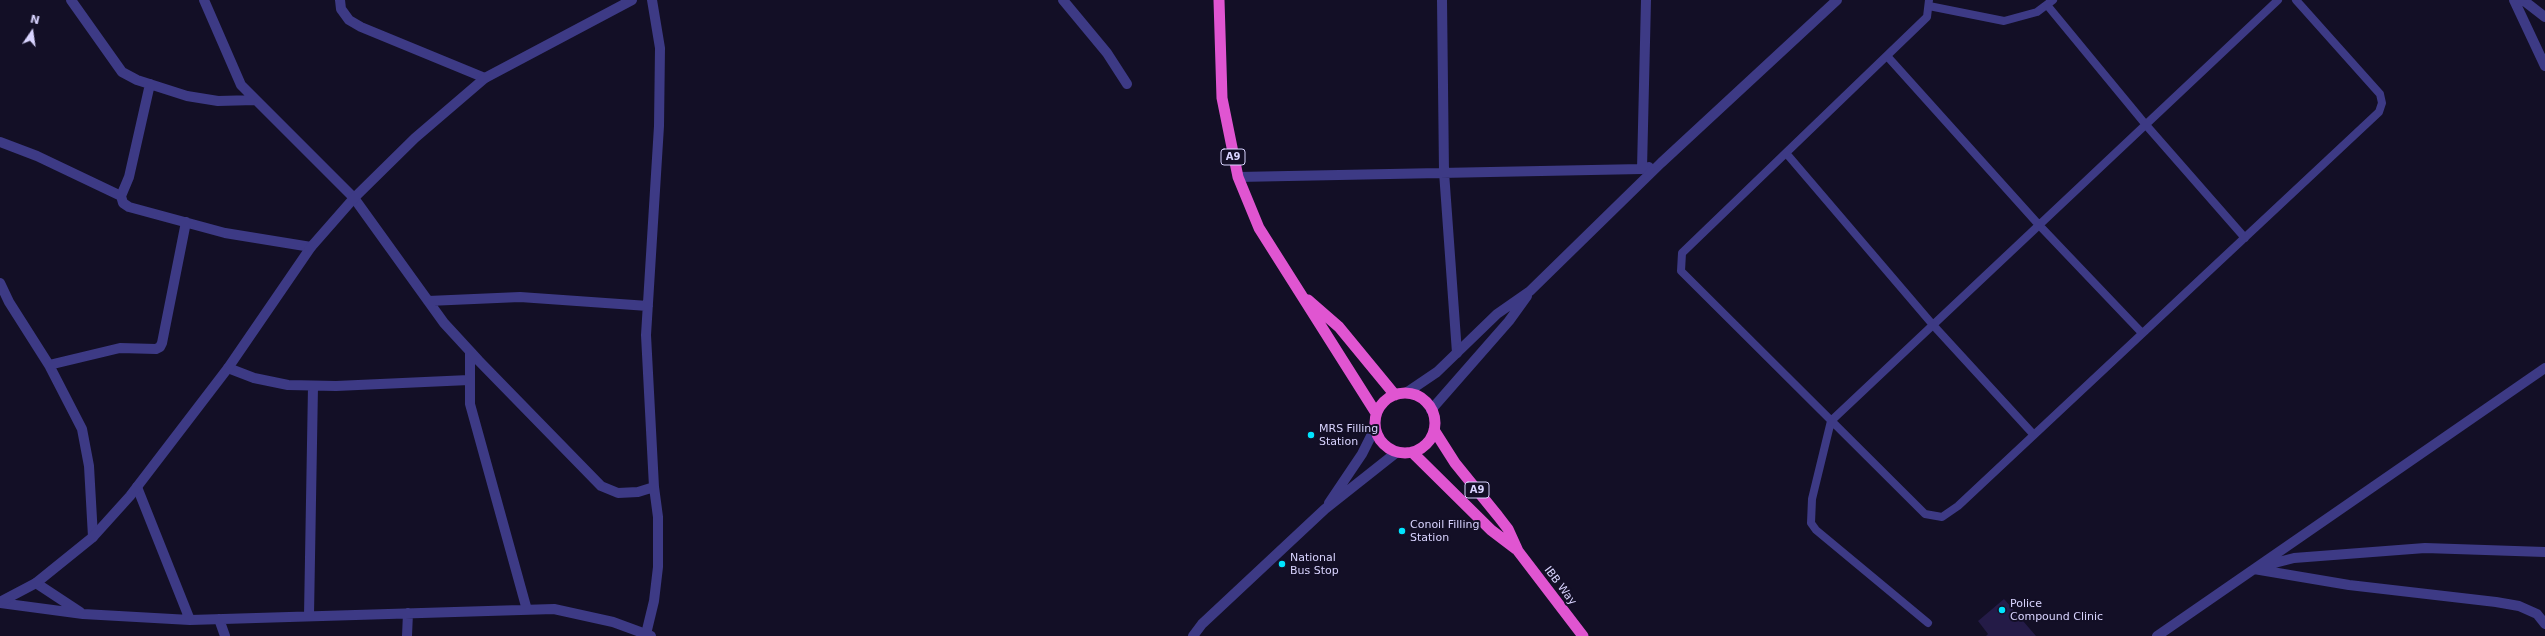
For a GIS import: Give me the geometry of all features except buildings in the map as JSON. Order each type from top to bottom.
[{"type":"highway","name":"A9","points":[[1219,0],[1222,98],[1238,177],[1259,228],[1376,413]]},
{"type":"highway","name":"A9","points":[[1304,297],[1339,327],[1401,394],[1416,396],[1425,401],[1432,410],[1434,430],[1455,463],[1508,529],[1518,551]]},
{"type":"highway","points":[[1401,394],[1387,399],[1376,413],[1375,428],[1379,439],[1387,448],[1398,452],[1412,452],[1422,448],[1430,440],[1434,430]]},
{"type":"highway","name":"A9","points":[[1412,452],[1491,530],[1518,551]]},
{"type":"highway","name":"IBB Way","points":[[1518,551],[1583,636]]},
{"type":"street","points":[[71,0],[122,72],[150,84],[187,96],[218,101],[255,100]]},
{"type":"street","points":[[204,0],[236,76],[255,100],[354,198],[428,301],[470,351],[601,486],[618,493],[638,492],[654,487]]},
{"type":"street","points":[[340,0],[341,9],[349,20],[361,27],[485,78]]},
{"type":"street","points":[[0,602],[36,583],[93,537],[137,487],[228,368],[311,247],[354,198],[442,113],[485,78],[632,0]]},
{"type":"street","points":[[0,602],[83,614],[190,620],[309,615],[554,610],[614,622],[649,635],[658,567],[658,517],[654,487],[646,335],[660,126],[660,48],[652,0]]},
{"type":"street","points":[[1063,0],[1107,53],[1127,84]]},
{"type":"street","points":[[1442,0],[1444,172],[1457,353]]},
{"type":"street","points":[[1642,169],[1646,0]]},
{"type":"street","points":[[1401,394],[1437,372],[1497,314],[1530,291],[1661,163],[1837,0]]},
{"type":"street","points":[[2514,0],[2545,66]]},
{"type":"street","points":[[2522,0],[2545,17]]},
{"type":"street","points":[[121,196],[131,170],[150,84]]},
{"type":"street","points":[[0,142],[37,156],[121,196],[124,203],[129,207],[225,233],[311,247]]},
{"type":"street","points":[[1238,177],[1642,169],[1661,163]]},
{"type":"street","points":[[49,365],[120,348],[156,349],[160,347],[186,222]]},
{"type":"street","points":[[0,283],[9,302],[49,365],[82,429],[89,466],[93,537]]},
{"type":"street","points":[[1432,410],[1510,321],[1530,291]]},
{"type":"street","points":[[428,301],[520,297],[648,306]]},
{"type":"street","points":[[470,351],[470,404],[527,610]]},
{"type":"street","points":[[228,368],[254,378],[288,385],[313,386],[469,380]]},
{"type":"street","points":[[2157,636],[2545,368]]},
{"type":"street","points":[[309,615],[313,386]]},
{"type":"street","points":[[1325,509],[1362,454],[1375,428]]},
{"type":"street","points":[[1193,636],[1202,624],[1325,509],[1398,452]]},
{"type":"street","points":[[137,487],[190,620]]},
{"type":"street","points":[[2254,569],[2294,558],[2425,548],[2545,552]]},
{"type":"street","points":[[2254,569],[2349,585],[2519,606],[2537,614],[2545,624]]},
{"type":"street","points":[[36,583],[83,614]]},
{"type":"street","points":[[407,636],[408,613]]},
{"type":"street","points":[[219,619],[225,636]]},
{"type":"lane","points":[[1928,623],[1816,530],[1811,522],[1812,499],[1831,422],[2278,0]]},
{"type":"lane","points":[[2244,238],[2146,125],[2050,2],[2037,12],[2004,21],[1966,15],[1929,3],[1928,17],[1682,253],[1681,271],[1925,514],[1942,517],[1958,506],[2379,112],[2382,103],[2380,94],[2296,0]]},
{"type":"lane","points":[[1887,56],[2040,225],[2142,333]]},
{"type":"lane","points":[[1786,153],[1933,325],[2034,435]]},
{"type":"place","name":"MRS Filling Station","points":[[1311,435]]},
{"type":"place","name":"Conoil Filling Station","points":[[1402,531]]},
{"type":"place","name":"National Bus Stop","points":[[1282,564]]},
{"type":"place","name":"Police Compound Clinic","points":[[2002,610]]}]
